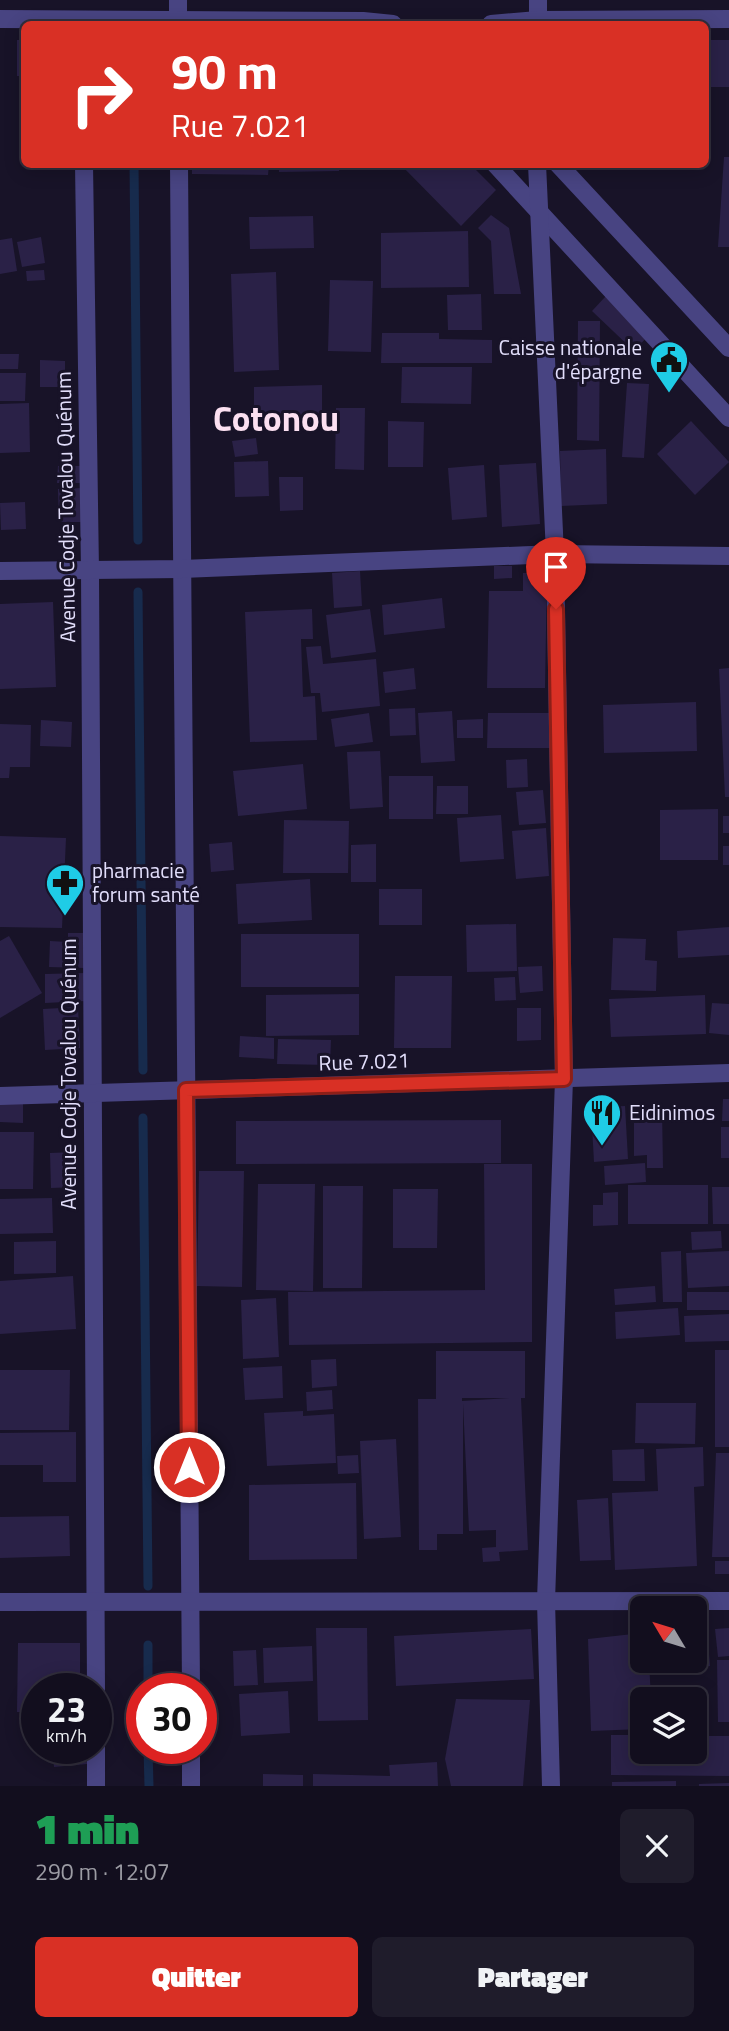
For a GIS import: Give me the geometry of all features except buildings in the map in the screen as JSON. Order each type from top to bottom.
[{"type":"street","points":[[178,0],[178,21]]},
{"type":"street","points":[[538,0],[538,21]]},
{"type":"street","points":[[0,19],[81,14],[156,21]]},
{"type":"street","points":[[602,21],[729,19]]},
{"type":"street","name":"Avenue Codje Tovalou Quénum","points":[[84,168],[90,571],[96,1673]]},
{"type":"street","points":[[179,168],[191,1673]]},
{"type":"street","points":[[499,168],[729,418]]},
{"type":"street","points":[[537,168],[555,554],[564,1079],[547,1601],[551,1786]]},
{"type":"street","points":[[562,168],[729,348]]},
{"type":"street","points":[[0,571],[182,569],[555,554],[729,556]]},
{"type":"street","name":"Rue 7.021","points":[[0,1096],[729,1073]]},
{"type":"street","points":[[0,1602],[729,1601]]},
{"type":"street","points":[[96,1764],[96,1786]]},
{"type":"street","points":[[191,1764],[191,1786]]},
{"type":"waterway","points":[[134,168],[138,540]]},
{"type":"waterway","points":[[138,592],[143,1070]]},
{"type":"waterway","points":[[143,1118],[148,1586]]},
{"type":"waterway","points":[[148,1645],[148,1673]]},
{"type":"waterway","points":[[148,1764],[149,1786]]},
{"type":"place","name":"Caisse nationale d'épargne","points":[[669,394]]},
{"type":"place","name":"pharmacie forum santé","points":[[65,917]]},
{"type":"place","name":"Eidinimos","points":[[602,1147]]},
{"type":"district","name":"Cotonou","points":[[276,419]]},
{"type":"route","points":[[189,1467],[186,1090],[564,1079],[556,609]]}]
